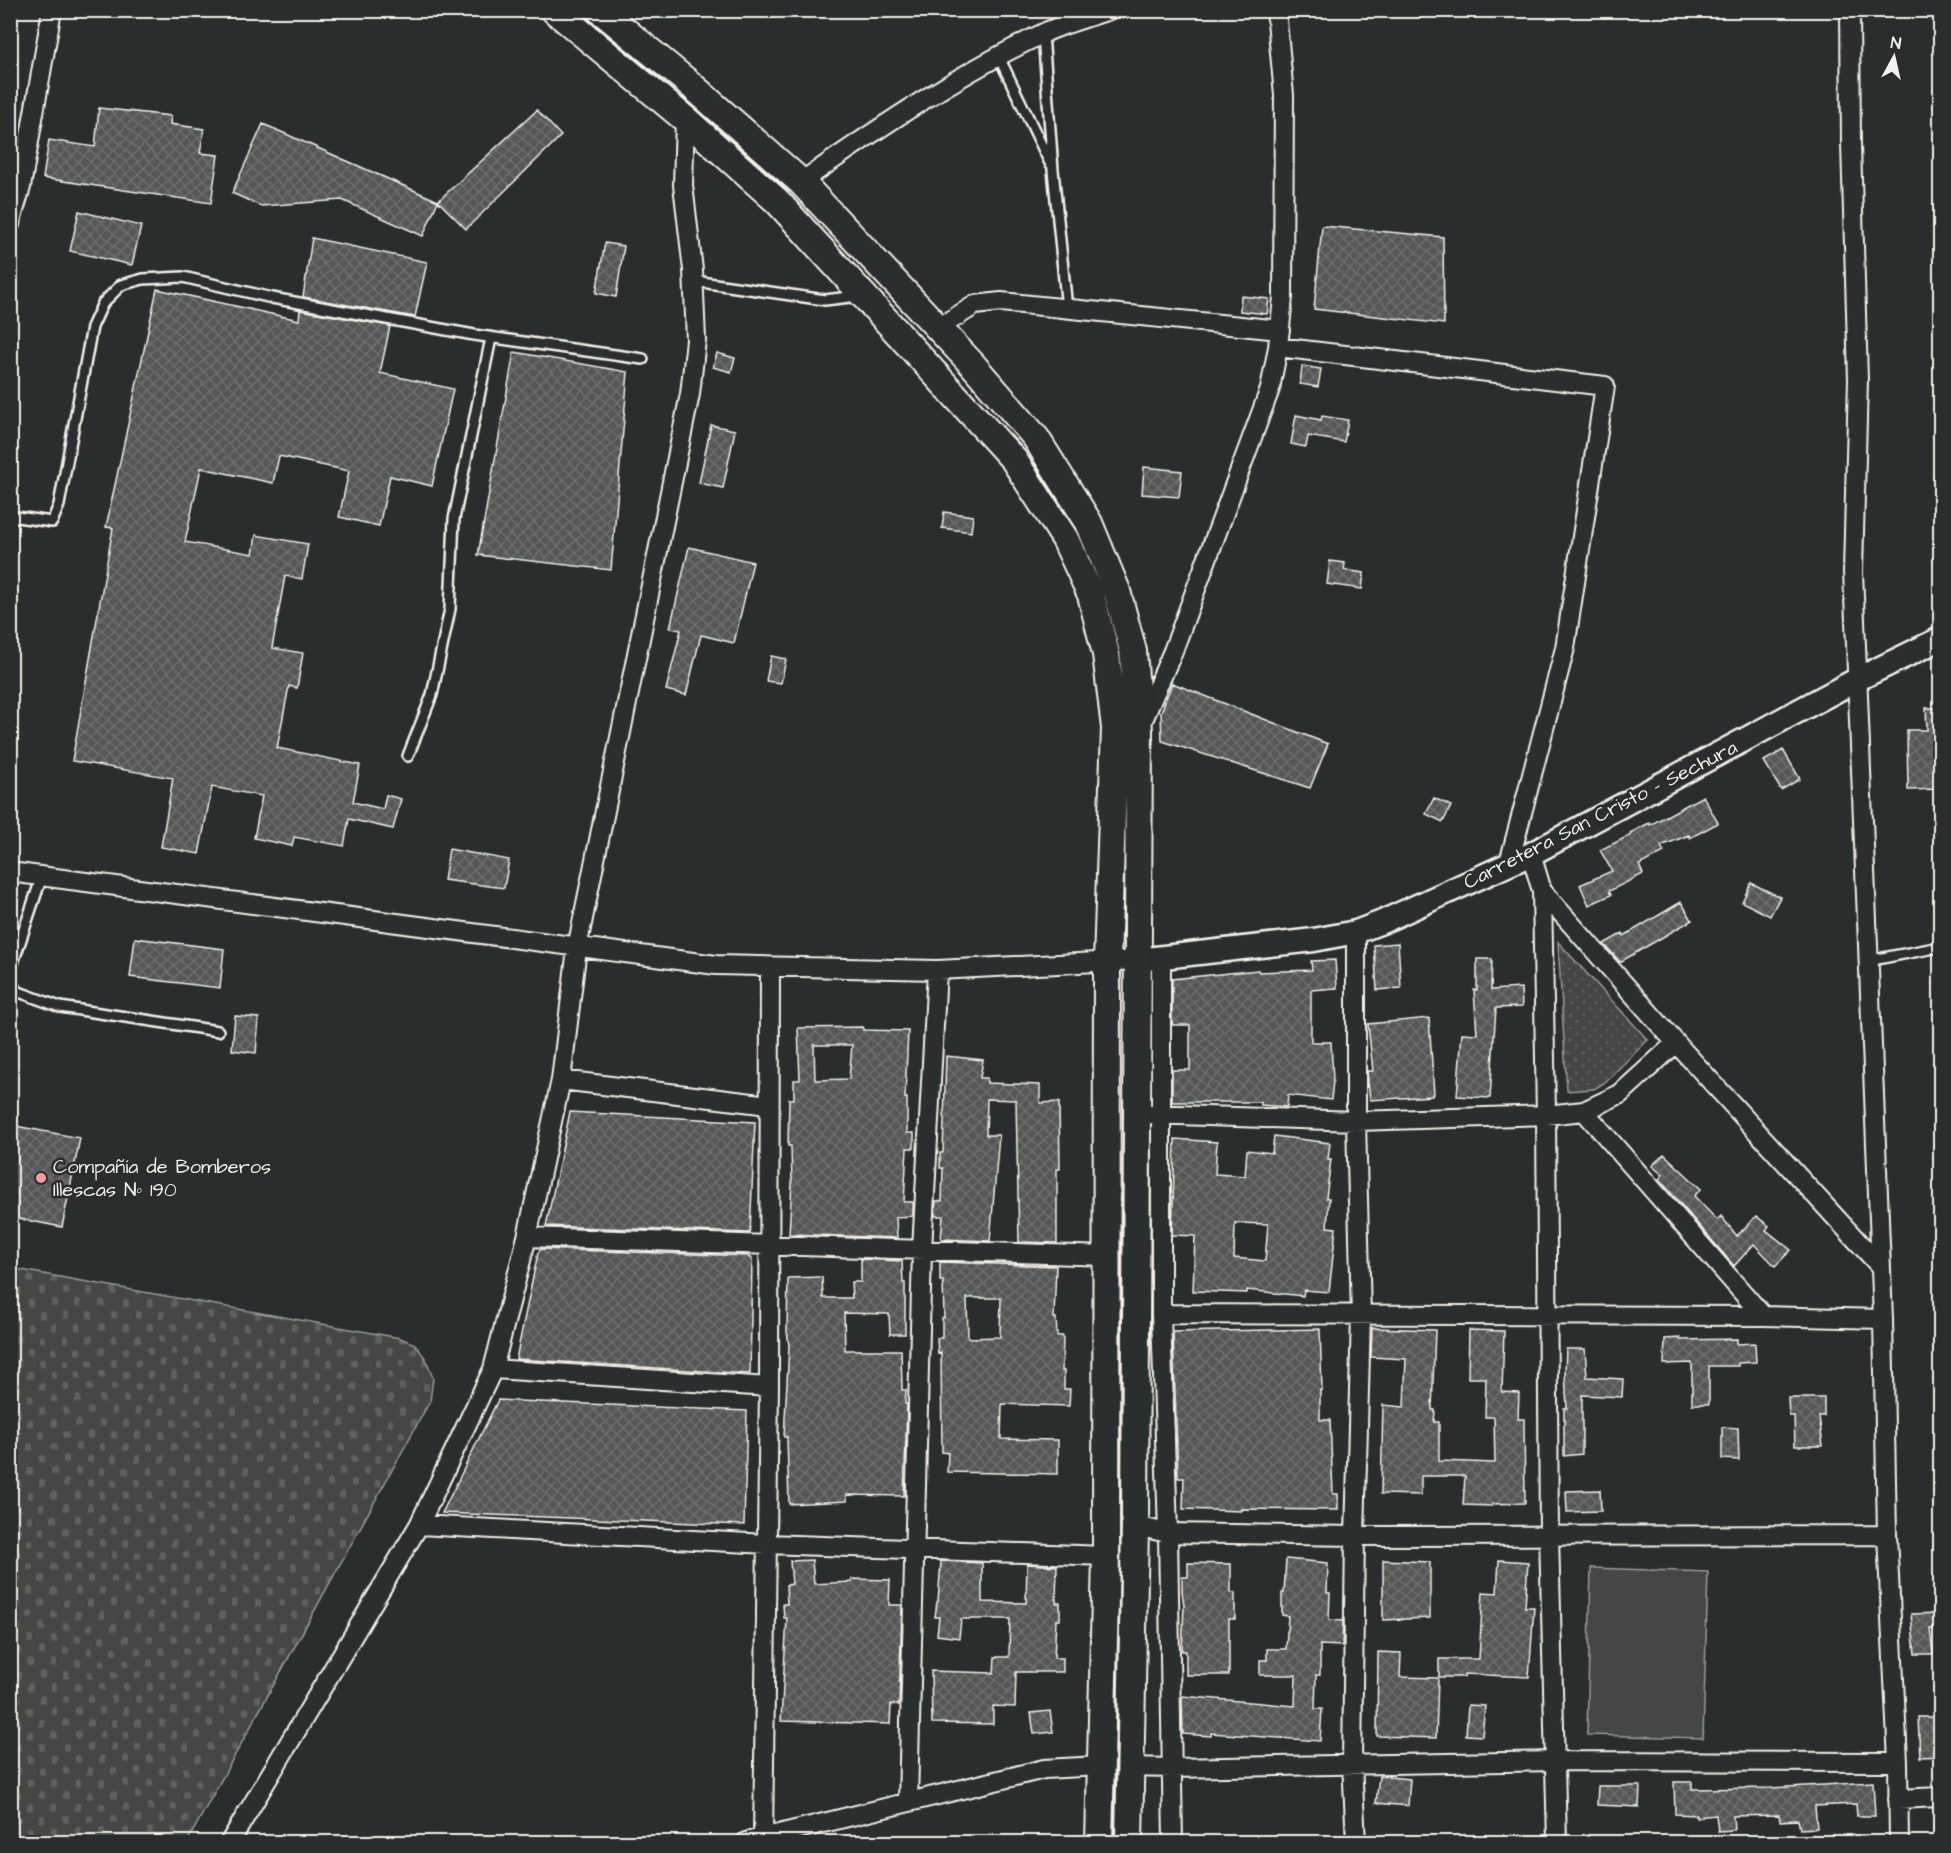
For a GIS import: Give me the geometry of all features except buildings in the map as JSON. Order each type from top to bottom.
[{"type":"main road","points":[[554,10],[686,119],[777,201],[1014,460],[1065,539],[1091,595],[1106,654],[1115,728],[1107,962],[1106,1556],[1099,1842]]},
{"type":"main road","points":[[600,10],[690,84],[801,182],[938,328],[1036,438],[1089,523],[1117,591],[1132,651],[1139,730],[1149,959],[1136,1113],[1135,1526],[1129,1842]]},
{"type":"street","points":[[10,224],[52,10]]},
{"type":"street","points":[[801,182],[892,118],[999,57],[1043,34],[1109,10]]},
{"type":"street","points":[[1139,730],[1173,651],[1270,389],[1279,339],[1283,297],[1284,94],[1276,10]]},
{"type":"street","points":[[1850,10],[1851,144],[1858,380],[1853,571],[1883,1319],[1887,1535],[1898,1762],[1899,1842]]},
{"type":"street","points":[[230,1842],[419,1525],[493,1369],[527,1237],[561,1080],[577,948],[690,394],[696,340],[694,280],[683,185],[686,119]]},
{"type":"street","points":[[938,328],[975,305],[1001,302],[1067,309],[1605,386],[1565,648],[1509,863]]},
{"type":"street","name":"Carretera San Cristo - Sechura","points":[[1149,959],[1314,940],[1356,932],[1413,909],[1531,854],[1858,679],[1941,639]]},
{"type":"street","points":[[1531,854],[1542,891],[1549,1535],[1557,1842]]},
{"type":"street","points":[[10,872],[716,965],[938,970],[1149,959],[1162,1114],[1161,1314],[1168,1533],[1173,1842]]},
{"type":"street","points":[[1542,891],[1676,1043],[1880,1266]]},
{"type":"street","points":[[1356,932],[1356,1121],[1361,1316],[1354,1536],[1352,1763],[1356,1842]]},
{"type":"street","points":[[770,968],[767,1544],[754,1840],[1044,1768],[1100,1766]]},
{"type":"street","points":[[908,1801],[922,1250],[938,970]]},
{"type":"street","points":[[1136,1113],[1356,1121],[1546,1115],[1584,1111],[1620,1094],[1676,1043]]},
{"type":"street","points":[[561,1080],[769,1105]]},
{"type":"street","points":[[1584,1111],[1763,1316]]},
{"type":"street","points":[[527,1237],[1107,1256]]},
{"type":"street","points":[[1161,1314],[1763,1316],[1883,1319]]},
{"type":"street","points":[[493,1369],[769,1387]]},
{"type":"street","points":[[419,1525],[767,1544],[1106,1556]]},
{"type":"street","points":[[1135,1526],[1168,1533],[1354,1536],[1887,1535]]},
{"type":"street","points":[[1130,1767],[1555,1761],[1898,1762]]},
{"type":"street","points":[[1898,1799],[1941,1797]]},
{"type":"lane","points":[[1043,34],[1053,170],[1067,309]]},
{"type":"lane","points":[[999,57],[1053,170]]},
{"type":"lane","points":[[10,516],[52,522],[59,505],[92,327],[103,303],[121,285],[143,279],[183,277],[272,297],[491,338],[643,359]]},
{"type":"lane","points":[[694,280],[825,300],[864,296]]},
{"type":"lane","points":[[408,756],[432,695],[450,609],[454,519],[491,338]]},
{"type":"lane","points":[[10,972],[42,876]]},
{"type":"lane","points":[[1867,961],[1941,947]]},
{"type":"lane","points":[[10,985],[18,992],[60,1007],[218,1031]]},
{"type":"green space","points":[[1558,942],[1648,1040],[1604,1083],[1594,1089],[1567,1091]]},
{"type":"green space","points":[[10,1268],[400,1338],[415,1344],[426,1359],[433,1378],[430,1401],[187,1842],[11,1842]]},
{"type":"green space","points":[[1591,1568],[1708,1572],[1703,1738],[1587,1735]]},
{"type":"place","name":"Compañía de Bomberos Illescas Nº 190","points":[[41,1178]]}]
